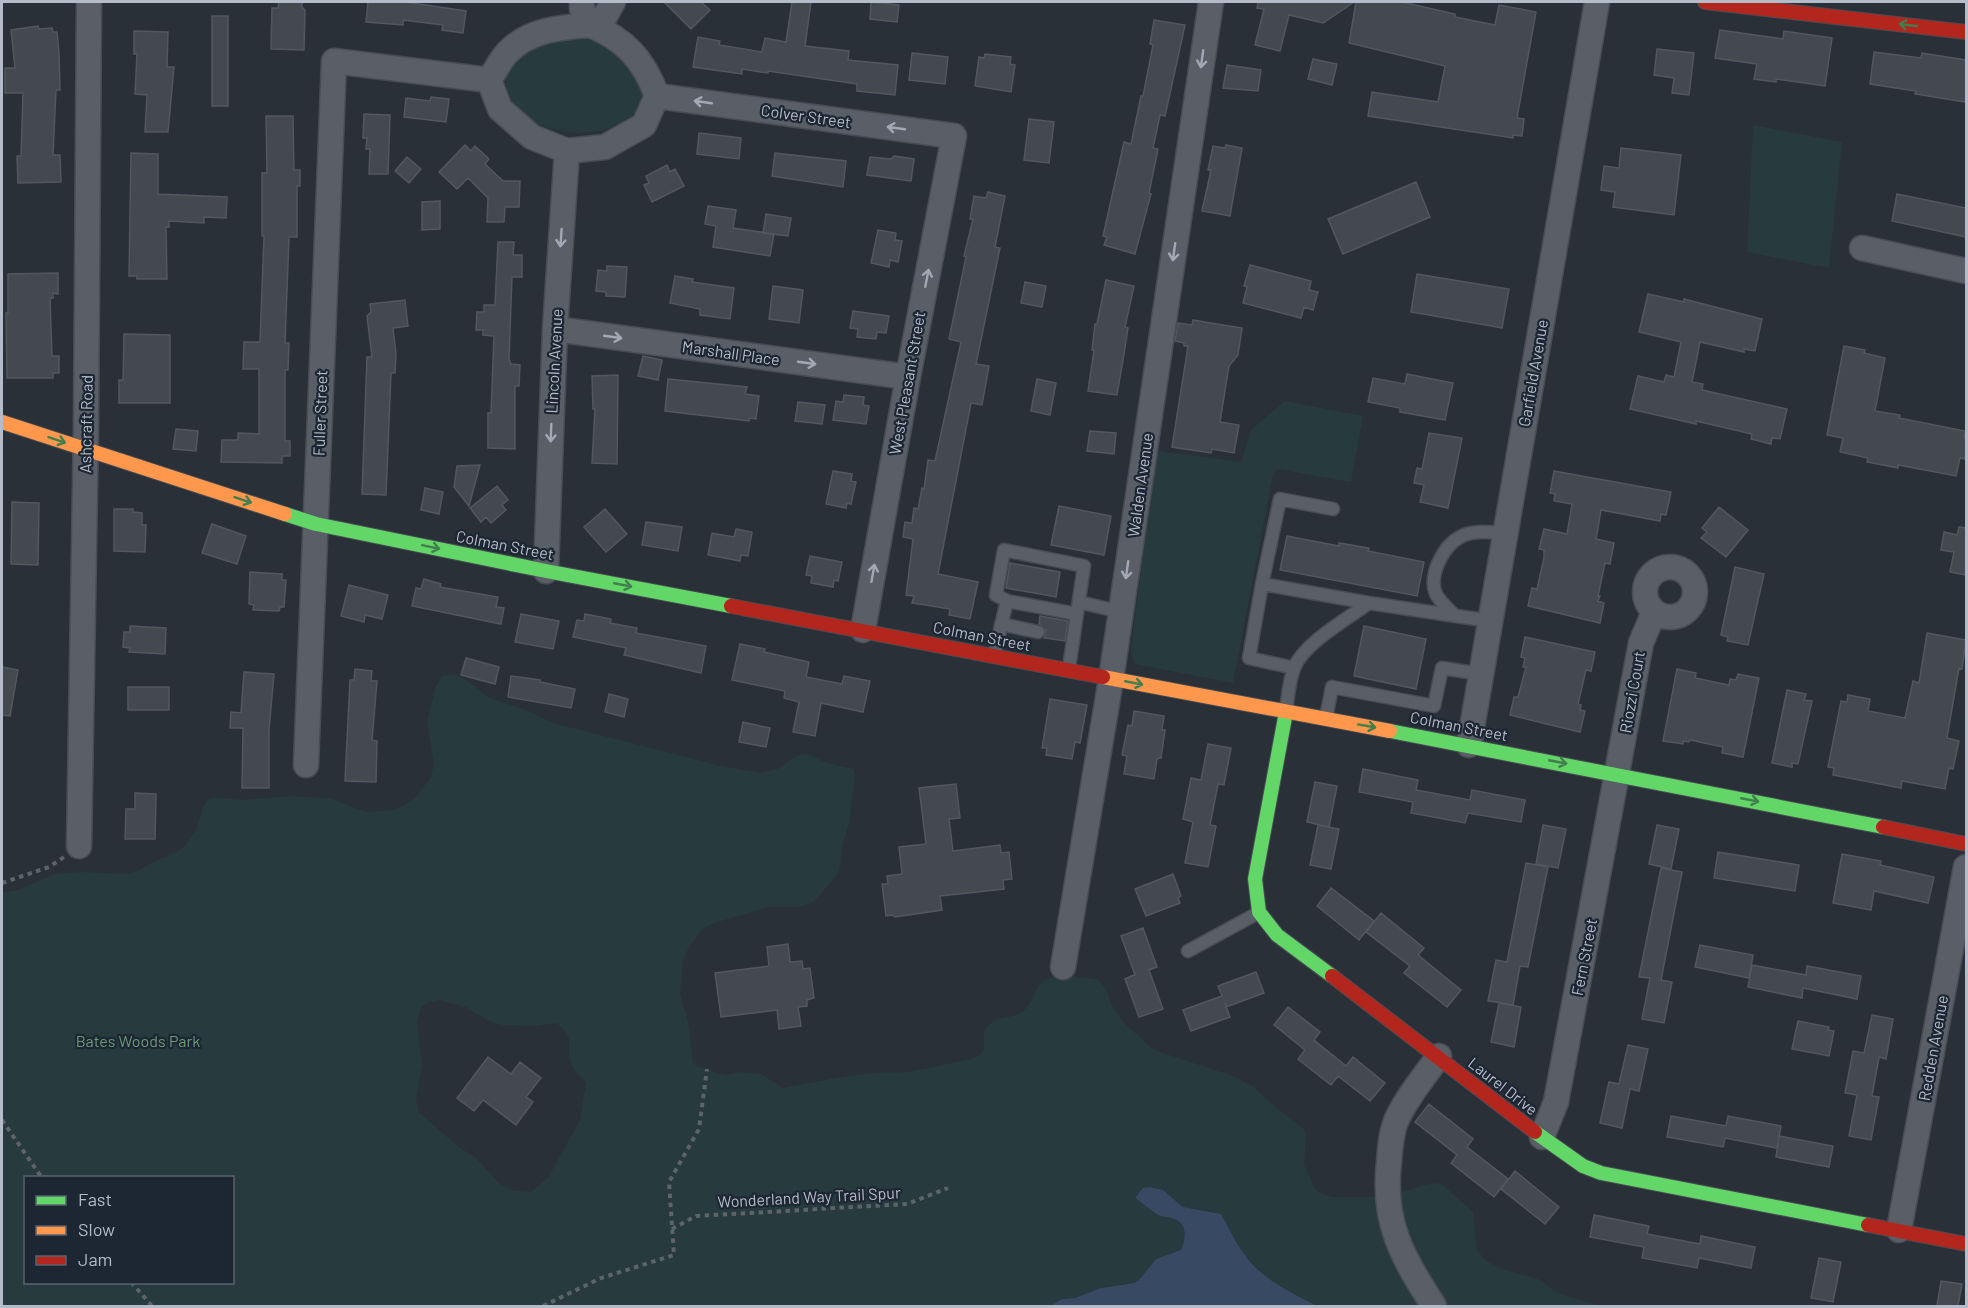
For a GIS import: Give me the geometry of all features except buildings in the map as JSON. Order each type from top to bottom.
[{"type":"main road","points":[[1705,2],[1966,32]]},
{"type":"main road","name":"Colman Street","points":[[2,422],[316,524],[546,571],[1469,745],[1966,844]]},
{"type":"main road","points":[[1259,912],[1255,879],[1286,712]]},
{"type":"main road","name":"Laurel Drive","points":[[1259,912],[1277,935],[1582,1166],[1601,1173],[1966,1244]]},
{"type":"street","name":"Ashcraft Road","points":[[79,846],[89,2]]},
{"type":"street","points":[[582,2],[582,9],[590,25],[609,32],[631,50],[650,75],[657,96],[644,125],[605,147],[567,151],[532,137],[500,109],[489,80],[507,52],[529,38],[553,28],[590,25],[604,18],[613,2]]},
{"type":"street","name":"Walden Avenue","points":[[1063,967],[1111,679],[1211,2]]},
{"type":"street","name":"Garfield Avenue","points":[[1469,745],[1597,2]]},
{"type":"street","name":"Fuller Street","points":[[306,765],[334,61],[489,80]]},
{"type":"street","name":"Colver Street","points":[[657,96],[954,136]]},
{"type":"street","name":"West Pleasant Street","points":[[863,630],[954,136]]},
{"type":"street","name":"Lincoln Avenue","points":[[546,571],[555,329],[567,151]]},
{"type":"street","points":[[1862,248],[1966,271]]},
{"type":"street","name":"Marshall Place","points":[[555,329],[908,377]]},
{"type":"street","name":"Riozzi Court","points":[[1618,774],[1641,643],[1654,612]]},
{"type":"street","name":"Fern Street","points":[[1542,1137],[1556,1102],[1618,774]]},
{"type":"street","name":"Redden Avenue","points":[[1899,1230],[1966,867]]},
{"type":"street","points":[[1434,1306],[1394,1234],[1388,1206],[1387,1173],[1396,1121],[1439,1056]]},
{"type":"lane","points":[[1294,668],[1249,658],[1280,499],[1333,509]]},
{"type":"lane","points":[[1454,615],[1443,604],[1436,592],[1434,576],[1439,562],[1448,548],[1459,538],[1480,532],[1505,533]]},
{"type":"lane","points":[[1069,669],[1070,638],[1078,608],[1084,566],[1004,550],[996,595],[1007,600],[1078,608],[1121,612]]},
{"type":"lane","points":[[1262,584],[1490,621]]},
{"type":"lane","points":[[994,656],[1007,600]]},
{"type":"lane","points":[[1286,712],[1294,668],[1317,640],[1369,603]]},
{"type":"lane","points":[[1001,624],[1038,632]]},
{"type":"lane","points":[[1326,719],[1332,687],[1434,706],[1442,668],[1481,674]]},
{"type":"lane","points":[[1188,951],[1259,912]]},
{"type":"path","points":[[2,883],[49,867],[79,846]]},
{"type":"path","points":[[543,1306],[601,1278],[674,1255],[669,1182],[699,1129],[707,1069]]},
{"type":"path","points":[[2,1120],[41,1176]]},
{"type":"path","name":"Wonderland Way Trail Spur","points":[[672,1229],[696,1216],[907,1204],[948,1188]]},
{"type":"path","points":[[133,1284],[152,1306]]},
{"type":"green space","points":[[574,37],[613,48],[627,57],[634,65],[642,94],[640,106],[632,116],[609,129],[571,132],[551,129],[533,121],[519,110],[509,95],[507,72],[510,63],[517,55],[533,44]]},
{"type":"green space","points":[[1753,125],[1842,142],[1829,268],[1747,252]]},
{"type":"green space","points":[[1285,401],[1363,416],[1351,482],[1278,469],[1273,474],[1233,683],[1135,664],[1131,653],[1157,451],[1241,462],[1251,430]]},
{"type":"green space","name":"Bates Woods Park","points":[[455,675],[468,681],[489,698],[529,711],[553,723],[721,766],[761,773],[780,768],[802,754],[853,769],[855,775],[849,824],[843,843],[839,872],[813,903],[798,907],[769,907],[714,923],[701,930],[689,947],[683,960],[680,994],[688,1021],[693,1062],[696,1066],[725,1075],[740,1072],[761,1074],[783,1088],[855,1075],[912,1071],[965,1060],[981,1053],[985,1030],[991,1023],[1024,1010],[1041,983],[1046,980],[1052,977],[1069,976],[1099,980],[1124,1023],[1154,1050],[1243,1081],[1254,1087],[1304,1129],[1306,1135],[1304,1164],[1315,1189],[1320,1193],[1333,1197],[1369,1197],[1424,1185],[1437,1183],[1443,1185],[1473,1212],[1477,1250],[1486,1261],[1505,1270],[1538,1279],[1560,1294],[1600,1306],[1317,1306],[1275,1283],[1259,1271],[1245,1256],[1221,1214],[1183,1207],[1163,1190],[1135,1198],[1159,1215],[1175,1219],[1183,1226],[1185,1234],[1181,1250],[1156,1259],[1134,1283],[1101,1288],[1075,1298],[1062,1299],[1050,1306],[2,1306],[2,893],[18,890],[55,874],[82,872],[125,874],[138,871],[184,847],[196,830],[204,805],[215,797],[242,800],[289,796],[329,798],[366,812],[392,810],[405,805],[416,797],[431,777],[434,764],[427,723],[435,688],[442,676]],"holes":[[[439,1000],[466,1007],[489,1021],[502,1025],[535,1026],[556,1023],[566,1032],[571,1063],[586,1083],[580,1120],[549,1176],[531,1192],[511,1190],[499,1183],[477,1159],[455,1144],[419,1112],[416,1099],[422,1064],[417,1021],[421,1008],[426,1003]]]},
{"type":"water","points":[[1143,1188],[1163,1190],[1183,1207],[1221,1214],[1242,1250],[1260,1272],[1278,1285],[1317,1306],[1050,1306],[1062,1299],[1075,1298],[1101,1288],[1134,1283],[1156,1259],[1181,1250],[1185,1234],[1183,1226],[1175,1219],[1158,1215],[1135,1198]]},
{"type":"traffic: fast","points":[[285,514],[316,524],[731,606]]},
{"type":"traffic: fast","points":[[1286,712],[1255,879],[1259,912],[1277,935],[1332,976]]},
{"type":"traffic: fast","points":[[1390,731],[1883,827]]},
{"type":"traffic: fast","points":[[1535,1132],[1583,1166],[1601,1173],[1868,1225]]},
{"type":"traffic: slow","points":[[2,422],[285,514]]},
{"type":"traffic: slow","points":[[1103,677],[1390,731]]},
{"type":"traffic: jam","points":[[1705,2],[1966,32]]},
{"type":"traffic: jam","points":[[731,606],[1103,677]]},
{"type":"traffic: jam","points":[[1883,827],[1966,844]]},
{"type":"traffic: jam","points":[[1332,976],[1535,1132]]},
{"type":"traffic: jam","points":[[1868,1225],[1966,1244]]}]
